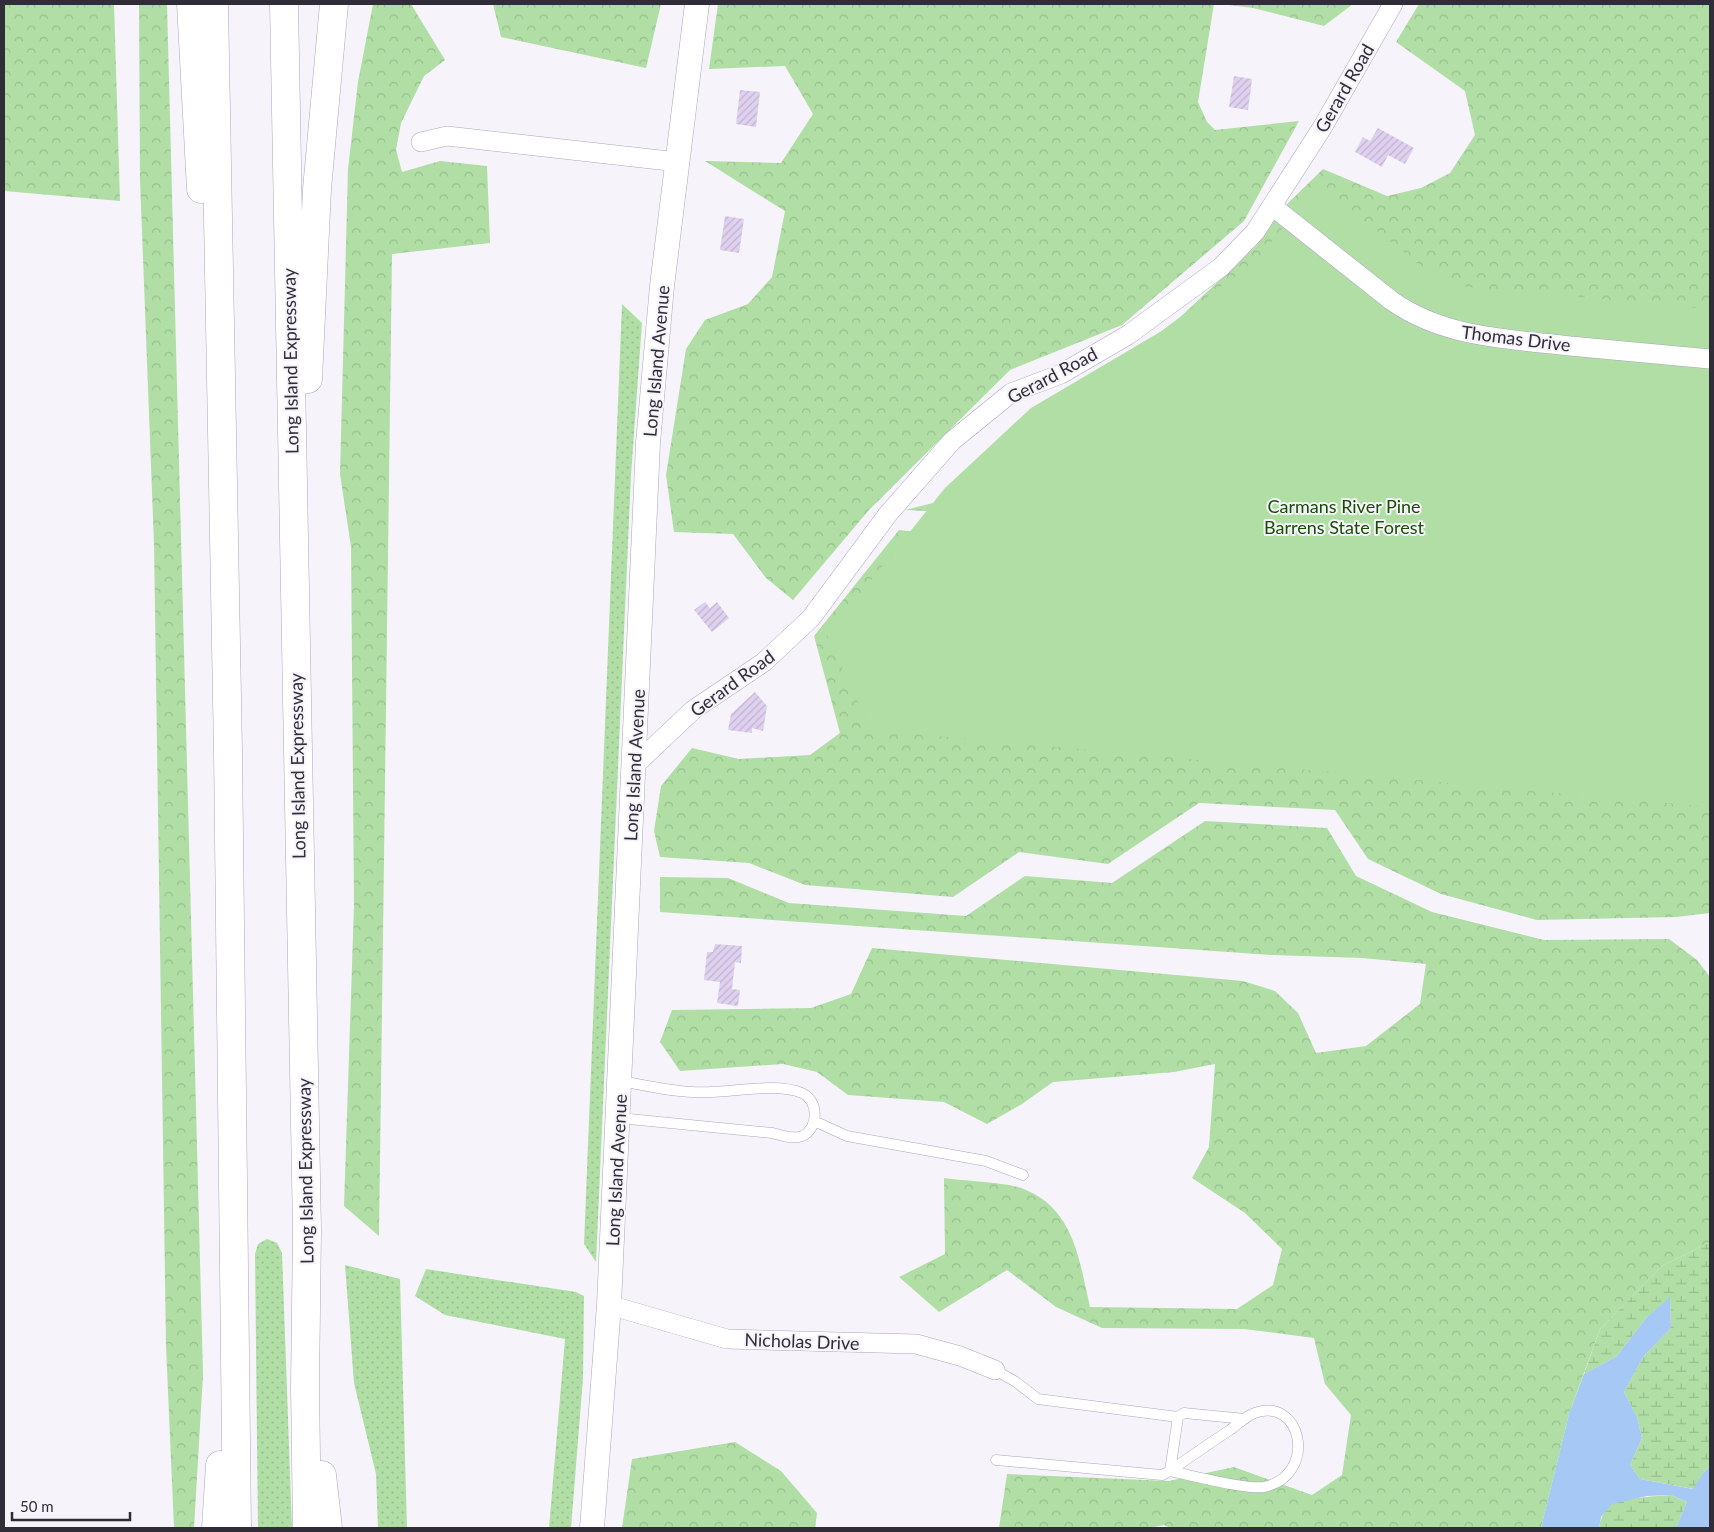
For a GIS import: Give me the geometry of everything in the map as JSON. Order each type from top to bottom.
[{"type":"highway","points":[[191,4],[198,172],[219,314]]},
{"type":"highway","points":[[214,4],[228,751],[237,1528]]},
{"type":"highway","name":"Long Island Expressway","points":[[284,4],[307,1230],[305,1387],[308,1528]]},
{"type":"highway","points":[[293,556],[307,422],[317,190],[334,4]]},
{"type":"highway","points":[[216,1528],[233,1229]]},
{"type":"highway","points":[[305,1387],[325,1488],[328,1528]]},
{"type":"street","name":"Long Island Avenue","points":[[592,1528],[609,1304],[619,1118],[649,434],[661,295],[696,4]]},
{"type":"street","name":"Gerard Road","points":[[635,765],[693,710],[764,662],[811,618],[888,514],[952,440],[1011,394],[1061,374],[1128,335],[1221,267],[1255,232],[1341,96],[1393,4]]},
{"type":"street","points":[[421,142],[447,136],[678,162]]},
{"type":"street","name":"Thomas Drive","points":[[1272,206],[1392,302],[1407,312],[1447,329],[1490,338],[1710,359]]},
{"type":"street","name":"Nicholas Drive","points":[[609,1304],[727,1339],[916,1344],[960,1356],[994,1370]]},
{"type":"lane","points":[[619,1118],[772,1133],[795,1138],[803,1136],[809,1131],[814,1121],[813,1103],[800,1092],[769,1088],[692,1092],[620,1081]]},
{"type":"lane","points":[[814,1121],[847,1136],[986,1161],[1022,1175]]},
{"type":"lane","points":[[994,1370],[1016,1382],[1038,1399],[1178,1417],[1184,1413],[1245,1419]]},
{"type":"lane","points":[[996,1460],[1162,1475],[1252,1414],[1271,1412],[1287,1418],[1297,1430],[1298,1448],[1292,1470],[1278,1481],[1263,1487],[1230,1483],[1170,1471]]},
{"type":"lane","points":[[1170,1471],[1178,1417]]},
{"type":"green space","points":[[4,4],[114,4],[120,201],[4,191]]},
{"type":"green space","points":[[139,4],[167,4],[203,1375],[194,1528],[174,1528],[166,1346],[154,544],[140,180]]},
{"type":"green space","points":[[373,4],[411,4],[445,60],[424,76],[401,123],[396,150],[402,172],[440,161],[487,166],[490,243],[392,254],[379,1236],[344,1206],[354,905],[351,547],[340,474],[348,169],[358,82]]},
{"type":"green space","points":[[493,4],[661,4],[646,68],[501,37]]},
{"type":"green space","points":[[718,4],[1214,4],[1198,102],[1207,122],[1215,130],[1299,121],[1244,221],[1122,325],[1010,370],[869,510],[793,600],[766,578],[733,534],[674,532],[666,475],[686,349],[705,320],[748,304],[772,277],[785,211],[705,161],[781,163],[813,114],[785,66],[709,69]]},
{"type":"green space","points":[[1220,4],[1353,4],[1324,26],[1253,8]]},
{"type":"green space","name":"Carmans River Pine Barrens State Forest","points":[[1419,4],[1710,4],[1710,760],[948,512],[905,510],[945,500],[1144,351],[1256,246],[1285,206],[1323,169],[1387,196],[1421,188],[1450,173],[1475,135],[1465,91],[1396,42]]},
{"type":"green space","name":"Carmans River Pine Barrens State Forest","points":[[1318,184],[1422,267],[1458,286],[1710,309],[1710,807],[871,730],[827,635],[945,488],[1031,408],[1160,332],[1257,260]]},
{"type":"green space","points":[[622,304],[642,323],[631,475],[596,1262],[584,1244]]},
{"type":"green space","points":[[899,530],[964,537],[1710,776],[1710,913],[1676,917],[1537,920],[1441,894],[1368,859],[1335,810],[1199,803],[1108,864],[1019,852],[953,897],[805,885],[749,863],[660,857],[654,831],[661,786],[692,748],[739,759],[810,755],[840,733],[814,636]]},
{"type":"green space","points":[[1205,821],[1327,828],[1356,876],[1432,912],[1544,940],[1669,939],[1697,960],[1710,977],[1710,1242],[1662,1266],[1600,1329],[1569,1414],[1541,1528],[1170,1528],[1164,1525],[1150,1528],[999,1528],[1007,1474],[1169,1481],[1234,1467],[1312,1495],[1342,1475],[1351,1415],[1325,1384],[1314,1338],[1244,1329],[1102,1328],[1056,1307],[1007,1270],[939,1312],[899,1277],[945,1254],[944,1178],[1021,1188],[1039,1197],[1053,1208],[1063,1221],[1077,1253],[1090,1307],[1237,1309],[1273,1285],[1282,1249],[1245,1213],[1192,1178],[1209,1147],[1215,1064],[1174,1072],[1053,1082],[1022,1104],[987,1124],[944,1102],[848,1095],[817,1072],[783,1064],[680,1071],[660,1042],[672,1010],[811,1008],[851,994],[872,948],[1243,981],[1275,991],[1298,1013],[1316,1053],[1366,1046],[1420,1004],[1426,964],[1362,958],[1271,955],[660,912],[660,877],[728,878],[789,903],[966,916],[1025,876],[1112,883]]},
{"type":"green space","points":[[267,1239],[277,1243],[282,1253],[292,1528],[258,1528],[255,1254],[258,1244]]},
{"type":"green space","points":[[1710,1242],[1710,1466],[1703,1473],[1694,1489],[1640,1479],[1630,1465],[1642,1438],[1637,1417],[1624,1392],[1643,1357],[1671,1328],[1670,1298],[1646,1318],[1617,1356],[1584,1374],[1600,1329],[1662,1266]]},
{"type":"green space","points":[[345,1265],[400,1279],[407,1528],[378,1528],[376,1474],[354,1383]]},
{"type":"green space","points":[[426,1269],[576,1292],[584,1296],[583,1378],[571,1528],[549,1528],[565,1339],[445,1315],[415,1296]]},
{"type":"green space","points":[[735,1442],[781,1471],[817,1513],[815,1528],[622,1528],[632,1459]]},
{"type":"green space","points":[[1671,1495],[1687,1502],[1676,1528],[1599,1528],[1606,1509],[1611,1504],[1631,1499]]},
{"type":"water","points":[[1670,1297],[1671,1328],[1643,1357],[1624,1392],[1637,1417],[1642,1438],[1630,1465],[1640,1479],[1693,1489],[1710,1466],[1710,1528],[1676,1528],[1687,1502],[1671,1495],[1647,1496],[1612,1504],[1601,1517],[1599,1528],[1541,1528],[1569,1414],[1584,1374],[1617,1356],[1646,1318]]},
{"type":"building","points":[[1234,76],[1252,79],[1248,110],[1229,107]]},
{"type":"building","points":[[740,90],[760,92],[756,127],[736,124]]},
{"type":"building","points":[[1378,128],[1414,148],[1405,164],[1388,155],[1382,167],[1355,152],[1363,137],[1370,141]]},
{"type":"building","points":[[725,216],[744,219],[739,253],[720,250]]},
{"type":"building","points":[[705,602],[710,608],[717,602],[729,618],[712,632],[694,610]]},
{"type":"building","points":[[755,692],[767,706],[763,731],[752,728],[752,733],[728,730],[731,714]]},
{"type":"building","points":[[715,944],[742,946],[741,963],[735,962],[732,989],[740,990],[738,1006],[717,1003],[720,982],[704,980],[707,952],[713,952]]}]
